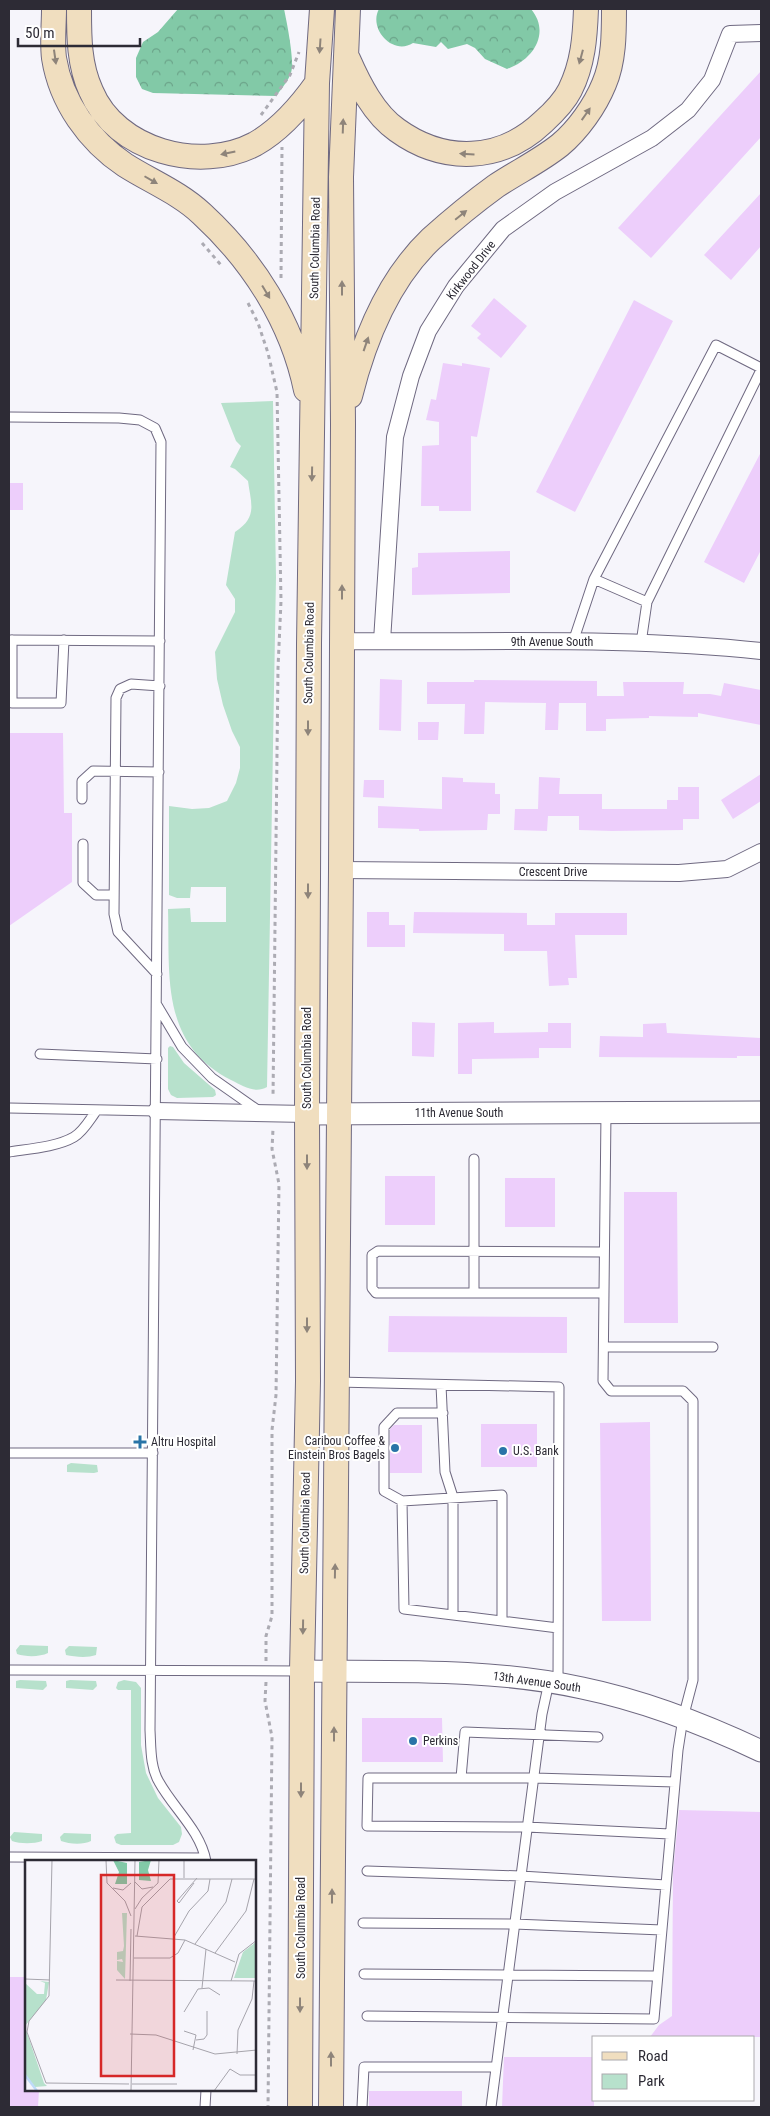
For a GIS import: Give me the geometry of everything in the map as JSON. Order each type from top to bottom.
[{"type":"main road","points":[[54,9],[54,57],[61,85],[73,111],[96,140],[124,164],[164,187],[201,213],[235,248],[253,271],[285,324],[303,375],[313,425]]},
{"type":"main road","points":[[79,9],[81,60],[91,92],[104,112],[122,130],[145,145],[171,155],[207,157],[233,153],[254,145],[272,134],[317,84]]},
{"type":"main road","name":"South Columbia Road","points":[[300,2107],[302,1671],[308,1381],[306,1114],[310,571],[317,84],[322,9]]},
{"type":"main road","name":"South Columbia Road","points":[[331,2107],[341,870],[343,424],[341,177],[348,9]]},
{"type":"main road","points":[[346,56],[357,80],[380,115],[412,140],[431,148],[472,154],[490,153],[512,144],[532,132],[552,114],[569,91],[583,52],[586,9]]},
{"type":"main road","points":[[343,424],[373,323],[402,273],[430,240],[495,187],[561,144],[586,116],[605,84],[609,69],[614,37],[614,9]]},
{"type":"main road","points":[[310,571],[316,599],[325,622],[333,635],[342,641]]},
{"type":"street","name":"Kirkwood Drive","points":[[382,641],[395,437],[411,376],[428,331],[456,286],[503,229],[555,192],[652,138],[688,110],[712,80],[730,34],[761,33]]},
{"type":"street","name":"9th Avenue South","points":[[342,641],[701,644],[761,651]]},
{"type":"street","name":"Crescent Drive","points":[[341,870],[679,873],[727,869],[761,852]]},
{"type":"street","name":"11th Avenue South","points":[[156,1111],[306,1114],[761,1112]]},
{"type":"street","name":"13th Avenue South","points":[[302,1671],[457,1673],[582,1687],[633,1701],[683,1718],[761,1751]]},
{"type":"lane","points":[[573,642],[594,579],[716,345],[761,369],[647,602],[641,643]]},
{"type":"lane","points":[[9,417],[119,418],[140,420],[155,428],[161,442],[151,1761],[158,1781],[197,1835],[206,1859],[9,1857]]},
{"type":"lane","points":[[594,579],[647,602]]},
{"type":"lane","points":[[64,640],[61,703],[12,704],[10,640],[64,640],[160,641]]},
{"type":"lane","points":[[157,974],[118,932],[114,914],[115,770],[116,698],[120,688],[131,684],[160,686]]},
{"type":"lane","points":[[82,799],[82,781],[94,771],[159,772]]},
{"type":"lane","points":[[83,844],[83,883],[96,895],[114,895]]},
{"type":"lane","points":[[157,1005],[182,1047],[212,1078],[261,1112]]},
{"type":"lane","points":[[40,1054],[157,1059]]},
{"type":"lane","points":[[9,1108],[156,1111]]},
{"type":"lane","points":[[9,1152],[48,1146],[74,1138],[96,1110]]},
{"type":"lane","points":[[367,2016],[654,2019],[675,1782],[683,1718],[693,1680],[693,1402],[683,1391],[611,1391],[603,1381],[606,1113]]},
{"type":"lane","points":[[474,1159],[474,1293]]},
{"type":"lane","points":[[604,1252],[378,1251],[372,1255],[372,1288],[376,1293],[604,1293]]},
{"type":"lane","points":[[604,1347],[713,1347]]},
{"type":"lane","points":[[337,1382],[559,1387],[558,1628],[553,1683],[540,1733],[491,2107]]},
{"type":"lane","points":[[442,1385],[445,1472],[453,1497],[453,1616]]},
{"type":"lane","points":[[442,1413],[397,1413],[384,1427],[384,1491],[402,1501],[502,1495],[502,1621]]},
{"type":"lane","points":[[9,1453],[153,1453]]},
{"type":"lane","points":[[402,1501],[404,1610],[558,1628]]},
{"type":"lane","points":[[9,1670],[302,1671]]},
{"type":"lane","points":[[461,1778],[465,1732],[540,1733],[598,1737]]},
{"type":"lane","points":[[670,1834],[527,1827],[367,1826],[368,1778],[534,1778],[675,1782]]},
{"type":"lane","points":[[367,1871],[521,1876],[666,1885]]},
{"type":"lane","points":[[363,1923],[514,1924],[662,1930]]},
{"type":"lane","points":[[364,1974],[508,1973],[658,1976]]},
{"type":"lane","points":[[362,2107],[364,2067],[496,2067]]},
{"type":"lane","points":[[205,2107],[206,2091]]},
{"type":"path","points":[[266,122],[261,114],[290,75],[300,50]]},
{"type":"path","points":[[279,144],[284,149],[281,282]]},
{"type":"path","points":[[248,304],[258,323],[268,353],[277,392],[281,601],[278,668],[272,1074]]},
{"type":"path","points":[[266,1636],[272,1616],[272,1430],[276,1396],[279,1184],[272,1149]]},
{"type":"path","points":[[266,1695],[272,1737],[268,2107]]},
{"type":"green space","points":[[178,9],[284,9],[291,47],[292,68],[288,79],[276,96],[153,93],[142,89],[136,77],[136,58],[143,42],[158,32]]},
{"type":"green space","points":[[379,9],[531,9],[537,18],[539,36],[536,45],[525,59],[507,69],[485,59],[475,48],[467,44],[448,49],[441,42],[436,47],[413,43],[398,46],[391,43],[384,38],[377,25],[376,17]]},
{"type":"green space","points":[[273,401],[276,577],[267,1087],[258,1090],[240,1085],[208,1065],[191,1048],[180,1028],[170,983],[168,909],[190,908],[191,922],[226,922],[226,887],[191,887],[190,898],[177,898],[169,895],[169,806],[192,809],[209,808],[227,801],[236,783],[240,768],[240,747],[223,705],[217,679],[215,652],[235,612],[235,599],[226,585],[235,532],[247,521],[250,515],[251,503],[248,481],[230,467],[241,446],[236,441],[221,403]]},
{"type":"green space","points":[[170,1046],[173,1047],[184,1063],[215,1090],[216,1095],[213,1097],[177,1098],[171,1095],[168,1089],[168,1048]]},
{"type":"green space","points":[[71,1463],[97,1465],[98,1472],[67,1472],[67,1465]]},
{"type":"green space","points":[[20,1645],[48,1646],[48,1653],[33,1656],[17,1654],[16,1650]]},
{"type":"green space","points":[[69,1646],[97,1647],[96,1655],[81,1657],[66,1655],[65,1650]]},
{"type":"green space","points":[[124,1680],[136,1682],[141,1688],[141,1745],[146,1773],[158,1798],[181,1827],[182,1834],[179,1842],[173,1845],[121,1845],[116,1843],[114,1837],[117,1834],[131,1833],[131,1690],[118,1690],[116,1688],[118,1682]]},
{"type":"green space","points":[[16,1681],[46,1681],[47,1686],[43,1690],[16,1688]]},
{"type":"green space","points":[[66,1681],[96,1681],[97,1686],[93,1690],[66,1688]]},
{"type":"green space","points":[[14,1832],[42,1834],[42,1841],[19,1843],[12,1841],[10,1837]]},
{"type":"green space","points":[[64,1833],[91,1834],[91,1841],[80,1844],[64,1842],[61,1841],[60,1837]]},
{"type":"building","points":[[761,71],[761,137],[651,258],[618,228]]},
{"type":"building","points":[[761,193],[761,246],[731,280],[704,255]]},
{"type":"building","points":[[494,298],[527,326],[501,358],[477,338],[481,334],[471,326]]},
{"type":"building","points":[[634,300],[673,321],[575,512],[536,492]]},
{"type":"building","points":[[443,363],[462,366],[462,363],[490,368],[477,437],[471,436],[471,511],[439,511],[439,506],[421,506],[422,446],[439,445],[439,422],[426,420],[431,399],[436,400]]},
{"type":"building","points":[[761,452],[761,550],[744,583],[704,562]]},
{"type":"building","points":[[9,483],[23,483],[23,510],[9,510]]},
{"type":"building","points":[[510,551],[510,593],[412,595],[412,568],[418,567],[418,553]]},
{"type":"building","points":[[380,679],[402,680],[401,731],[379,730]]},
{"type":"building","points":[[474,680],[597,681],[597,696],[624,696],[623,682],[684,682],[683,694],[721,696],[724,683],[761,690],[761,725],[698,713],[698,717],[649,716],[649,718],[606,719],[606,731],[586,731],[586,703],[559,703],[558,730],[545,730],[546,703],[485,702],[484,734],[464,734],[465,704],[427,704],[427,682],[474,682]]},
{"type":"building","points":[[418,722],[439,722],[438,740],[418,740]]},
{"type":"building","points":[[9,733],[63,733],[64,813],[72,813],[72,882],[9,926]]},
{"type":"building","points":[[761,774],[761,801],[733,819],[721,800]]},
{"type":"building","points":[[442,777],[463,778],[463,782],[495,783],[495,794],[500,794],[500,814],[488,814],[487,830],[419,831],[419,829],[378,828],[378,806],[442,809]]},
{"type":"building","points":[[539,777],[560,778],[559,794],[602,794],[602,809],[667,809],[667,800],[678,800],[678,787],[699,787],[699,819],[683,819],[683,830],[612,831],[579,830],[579,816],[548,816],[547,831],[514,830],[515,809],[538,809]]},
{"type":"building","points":[[364,780],[384,780],[384,798],[363,797]]},
{"type":"building","points":[[367,912],[389,912],[389,925],[405,925],[405,947],[367,947]]},
{"type":"building","points":[[414,912],[527,913],[527,925],[555,925],[555,913],[627,913],[627,935],[575,935],[577,978],[568,978],[569,985],[549,986],[547,951],[504,951],[504,934],[413,933]]},
{"type":"building","points":[[412,1022],[435,1023],[434,1057],[412,1056]]},
{"type":"building","points":[[494,1022],[494,1033],[548,1032],[548,1023],[571,1023],[571,1048],[539,1048],[539,1058],[472,1059],[472,1074],[458,1074],[458,1023]]},
{"type":"building","points":[[666,1023],[667,1033],[761,1038],[761,1056],[737,1056],[737,1058],[599,1057],[600,1036],[643,1037],[643,1024]]},
{"type":"building","points":[[385,1176],[435,1176],[435,1225],[385,1225]]},
{"type":"building","points":[[505,1178],[555,1178],[555,1227],[505,1227]]},
{"type":"building","points":[[624,1192],[677,1192],[678,1323],[624,1323]]},
{"type":"building","points":[[389,1316],[567,1317],[567,1353],[388,1352]]},
{"type":"building","points":[[650,1422],[651,1621],[602,1621],[600,1423]]},
{"type":"building","points":[[481,1424],[537,1424],[537,1467],[481,1467]]},
{"type":"building","points":[[394,1425],[422,1425],[422,1473],[390,1473],[390,1429]]},
{"type":"building","points":[[362,1718],[442,1718],[443,1762],[362,1762]]},
{"type":"building","points":[[679,1810],[761,1812],[761,2037],[651,2036],[659,2025],[672,2016],[673,1872]]},
{"type":"building","points":[[9,1977],[25,1977],[25,2091],[39,2091],[38,2107],[9,2107]]},
{"type":"building","points":[[504,2057],[592,2057],[592,2101],[594,2101],[594,2107],[502,2107]]},
{"type":"building","points":[[369,2091],[462,2091],[462,2107],[369,2107]]},
{"type":"place","name":"Altru Hospital","points":[[140,1442]]},
{"type":"place","name":"Caribou Coffee & Einstein Bros Bagels","points":[[395,1448]]},
{"type":"place","name":"U.S. Bank","points":[[503,1451]]},
{"type":"place","name":"Perkins","points":[[413,1741]]}]
